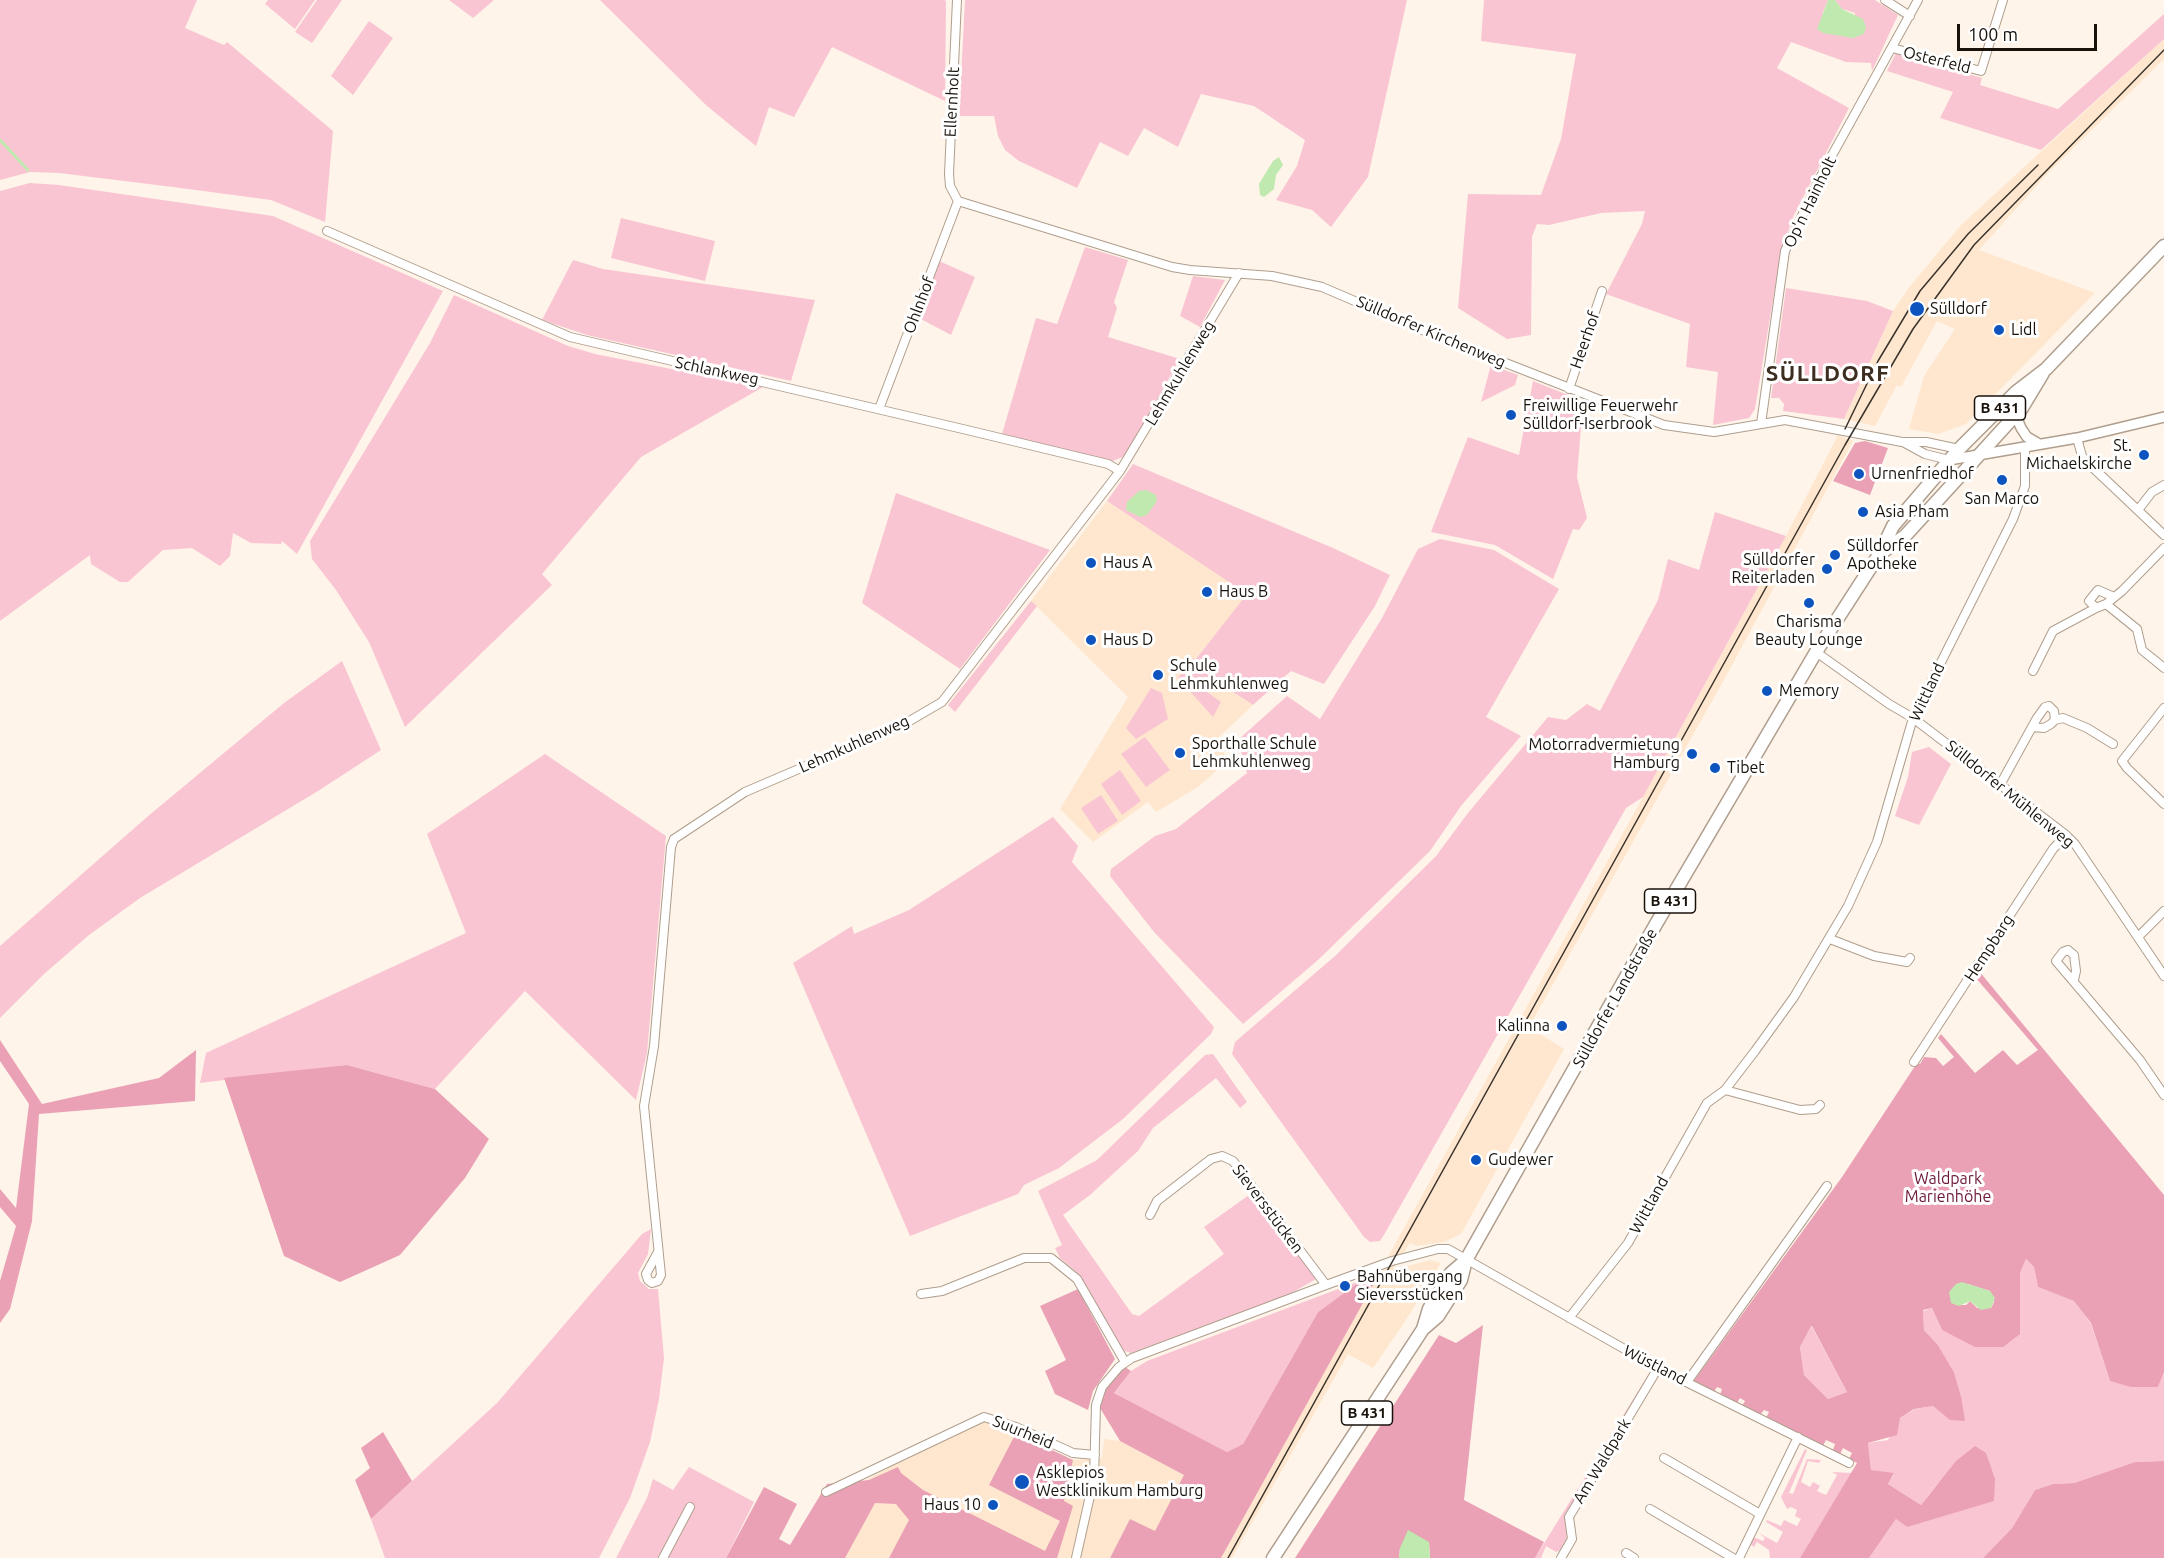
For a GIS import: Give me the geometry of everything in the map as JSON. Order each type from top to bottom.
[{"type":"main road","name":"Sülldorfer Landstraße","points":[[1273,1558],[1423,1329],[1429,1309],[1451,1274],[1466,1260],[1656,924],[1816,652],[1880,554],[1893,526],[1959,449],[2016,392],[2044,372],[2164,246]]},
{"type":"main road","name":"Sülldorfer Landstraße","points":[[1880,554],[1905,536],[2022,408],[2044,372]]},
{"type":"street","name":"Ellernholt","points":[[957,0],[949,174],[950,186],[958,201]]},
{"type":"street","points":[[1885,0],[1910,16]]},
{"type":"street","name":"Op'n Hainholt","points":[[1761,423],[1785,251],[1824,170],[1918,0]]},
{"type":"street","name":"Osterfeld","points":[[1892,48],[1981,71],[2003,0]]},
{"type":"street","name":"Sülldorfer Kirchenweg","points":[[958,201],[1172,267],[1272,276],[1322,287],[1647,419],[1696,431],[1733,431],[1761,423],[1796,421],[1902,442],[1926,442],[1979,454]]},
{"type":"street","name":"Ohlnhof","points":[[879,409],[958,201]]},
{"type":"street","name":"Schlankweg","points":[[327,231],[570,337],[1108,464],[1120,471]]},
{"type":"street","name":"Lehmkuhlenweg","points":[[658,1252],[645,1106],[654,1046],[674,839],[684,830],[745,792],[906,723],[942,702],[1120,471],[1239,273]]},
{"type":"street","name":"Heerhof","points":[[1569,389],[1602,291]]},
{"type":"street","points":[[2022,408],[2019,421],[2021,428],[2039,444]]},
{"type":"street","name":"Sülldorfer Kirchenweg","points":[[1902,442],[1925,453],[1949,460],[2077,438],[2164,417]]},
{"type":"street","points":[[2077,438],[2082,456],[2088,463],[2164,535]]},
{"type":"street","name":"Wittland","points":[[1569,1318],[1628,1243],[1707,1103],[1725,1090],[1794,998],[1830,939],[1878,842],[1913,718],[2013,519],[2025,486],[2025,447]]},
{"type":"street","points":[[2138,510],[2152,492],[2164,485]]},
{"type":"street","points":[[2033,671],[2053,631],[2106,604],[2164,549]]},
{"type":"street","points":[[2096,608],[2089,601],[2098,590],[2114,597]]},
{"type":"street","points":[[2106,604],[2137,629],[2142,650],[2164,668]]},
{"type":"street","name":"Sülldorfer Mühlenweg","points":[[1816,652],[1889,704],[1913,718],[2066,835],[2075,844],[2164,976]]},
{"type":"street","points":[[2000,785],[2045,707],[2054,711],[2055,720]]},
{"type":"street","points":[[2164,708],[2122,761],[2164,804]]},
{"type":"street","points":[[2032,727],[2044,728],[2055,720],[2063,718],[2087,728],[2113,744]]},
{"type":"street","name":"Hempbarg","points":[[1914,1062],[2053,849],[2066,835]]},
{"type":"street","points":[[2138,938],[2164,911]]},
{"type":"street","points":[[1830,939],[1874,956],[1907,962],[1910,958]]},
{"type":"street","points":[[2073,980],[2140,1060],[2164,1095]]},
{"type":"street","points":[[1725,1090],[1800,1110],[1816,1109],[1820,1105]]},
{"type":"street","name":"Sieversstücken","points":[[1150,1215],[1157,1201],[1211,1159],[1222,1156],[1233,1161],[1326,1285]]},
{"type":"street","points":[[1687,1382],[1696,1373],[1827,1186]]},
{"type":"street","points":[[1076,1558],[1092,1489],[1097,1399],[1105,1381],[1125,1362],[1392,1261],[1438,1249],[1448,1249],[1466,1260]]},
{"type":"street","points":[[921,1294],[942,1291],[1024,1258],[1051,1258],[1077,1279],[1125,1362]]},
{"type":"street","name":"Wüstland","points":[[1466,1260],[1658,1368],[1849,1463]]},
{"type":"street","name":"Am Waldpark","points":[[1561,1558],[1572,1539],[1569,1517],[1658,1368]]},
{"type":"street","name":"Suurheid","points":[[826,1492],[984,1417],[1016,1427],[1073,1453],[1095,1455]]},
{"type":"street","points":[[1739,1558],[1798,1437]]},
{"type":"street","points":[[1664,1458],[1760,1514]]},
{"type":"street","points":[[663,1558],[690,1507]]},
{"type":"street","points":[[1650,1509],[1733,1558]]},
{"type":"street","points":[[1626,1553],[1634,1558]]},
{"type":"shaded area","points":[[0,0],[197,0],[185,28],[224,45],[227,42],[333,131],[325,222],[271,200],[173,187],[59,173],[30,172],[0,180]]},
{"type":"shaded area","points":[[268,0],[315,0],[295,29],[265,4]]},
{"type":"shaded area","points":[[317,0],[342,0],[312,43],[295,32]]},
{"type":"shaded area","points":[[449,0],[494,0],[473,18]]},
{"type":"shaded area","points":[[600,0],[944,0],[946,1],[945,101],[832,47],[794,117],[769,107],[756,146],[707,106]]},
{"type":"shaded area","points":[[965,0],[1407,0],[1368,177],[1331,227],[1312,210],[1276,200],[1297,166],[1305,140],[1254,106],[1201,94],[1178,147],[1144,128],[1128,156],[1100,142],[1077,188],[1019,161],[1005,150],[998,136],[994,116],[959,116]]},
{"type":"shaded area","points":[[1484,0],[1828,0],[1823,12],[1832,34],[1853,38],[1855,13],[1842,9],[1835,0],[1875,0],[1898,15],[1872,71],[1871,63],[1846,62],[1791,42],[1777,68],[1849,108],[1793,217],[1781,251],[1755,409],[1749,418],[1713,425],[1718,372],[1686,367],[1690,324],[1606,294],[1642,224],[1645,211],[1601,213],[1549,225],[1537,224],[1532,237],[1531,335],[1507,339],[1458,308],[1468,194],[1541,195],[1561,139],[1576,54],[1481,41]]},
{"type":"shaded area","points":[[1828,0],[1835,0],[1842,9],[1863,19],[1866,27],[1864,34],[1853,38],[1823,33],[1817,29]]},
{"type":"shaded area","points":[[2164,14],[2164,39],[2041,150],[1940,118],[1953,92],[1887,71],[1896,53],[1982,78],[1980,85],[2058,109]]},
{"type":"shaded area","points":[[369,21],[393,38],[353,95],[331,76]]},
{"type":"shaded area","points":[[2164,39],[2164,59],[2048,173],[1979,250],[2095,293],[1966,424],[1938,434],[1909,429],[1924,376],[1955,329],[1937,321],[1901,387],[1897,385],[1875,426],[1844,419],[1893,311],[1910,286],[1961,225]]},
{"type":"shaded area","points":[[1279,157],[1283,165],[1276,175],[1274,189],[1264,197],[1260,195],[1259,184],[1273,161]]},
{"type":"shaded area","points":[[30,183],[59,185],[273,216],[443,291],[297,554],[282,541],[281,544],[251,543],[233,533],[230,556],[220,566],[192,548],[163,550],[128,582],[120,582],[91,564],[90,555],[0,621],[0,191]]},
{"type":"shaded area","points":[[621,218],[715,241],[705,281],[611,258]]},
{"type":"shaded area","points":[[1085,247],[1128,260],[1114,302],[1117,308],[1108,337],[1180,359],[1125,456],[1113,461],[1002,434],[1036,318],[1057,324]]},
{"type":"shaded area","points":[[573,260],[603,269],[815,300],[791,381],[587,335],[542,320]]},
{"type":"shaded area","points":[[939,261],[975,277],[951,335],[917,317]]},
{"type":"shaded area","points":[[1193,276],[1225,280],[1200,327],[1180,316]]},
{"type":"shaded area","points":[[1786,288],[1867,301],[1893,311],[1844,419],[1783,411],[1784,404],[1779,398],[1771,398]]},
{"type":"shaded area","points":[[454,295],[568,346],[595,354],[763,387],[641,457],[542,574],[552,585],[405,727],[369,642],[336,590],[312,559],[310,541],[430,343]]},
{"type":"shaded area","points":[[1491,365],[1518,375],[1515,385],[1481,402]]},
{"type":"shaded area","points":[[1533,381],[1583,401],[1577,477],[1587,518],[1579,530],[1573,529],[1553,579],[1495,545],[1431,532],[1468,437],[1519,455]]},
{"type":"shaded area","points":[[1838,435],[1853,441],[1725,678],[1529,1027],[1564,1049],[1461,1234],[1444,1242],[1416,1246],[1410,1243],[1393,1270],[1430,1260],[1441,1263],[1404,1323],[1373,1368],[1348,1354],[1232,1558],[1221,1558],[1643,797],[1786,536]]},
{"type":"shaded area","points":[[1133,464],[1333,548],[1390,575],[1375,606],[1324,684],[1291,671],[1253,705],[1212,678],[1196,659],[1247,594],[1107,501]]},
{"type":"shaded area","points":[[1146,490],[1156,495],[1157,501],[1147,515],[1140,517],[1126,510],[1127,502],[1139,491]]},
{"type":"shaded area","points":[[896,493],[1050,550],[960,669],[862,603]]},
{"type":"shaded area","name":"Schule Lehmkuhlenweg","points":[[1107,501],[1248,594],[1196,659],[1212,678],[1253,705],[1215,741],[1229,760],[1198,787],[1156,812],[1148,802],[1093,842],[1060,809],[1128,697],[1031,601]]},
{"type":"shaded area","points":[[1715,512],[1786,536],[1643,797],[1626,808],[1385,1233],[1380,1241],[1370,1242],[1364,1237],[1232,1054],[1235,1042],[1335,956],[1436,856],[1468,813],[1548,717],[1566,720],[1587,704],[1600,711],[1658,600],[1668,559],[1699,570]]},
{"type":"shaded area","points":[[1440,539],[1494,550],[1559,589],[1486,717],[1521,736],[1461,806],[1430,851],[1318,960],[1243,1024],[1154,932],[1110,876],[1111,869],[1155,836],[1176,829],[1247,773],[1238,740],[1287,696],[1320,719],[1382,618],[1418,549]]},
{"type":"shaded area","points":[[1031,601],[1037,606],[955,712],[948,705]]},
{"type":"shaded area","points":[[1194,658],[1211,679],[1207,692],[1221,702],[1213,717],[1178,678]]},
{"type":"shaded area","points":[[342,661],[381,750],[318,791],[140,898],[89,935],[44,974],[0,1018],[0,946],[147,817],[284,703]]},
{"type":"shaded area","points":[[1151,688],[1162,693],[1168,719],[1136,739],[1126,728]]},
{"type":"shaded area","points":[[1145,737],[1170,770],[1146,787],[1121,754]]},
{"type":"shaded area","points":[[1929,747],[1951,764],[1919,825],[1895,816],[1908,777],[1912,752]]},
{"type":"shaded area","points":[[545,754],[666,836],[647,1053],[636,1100],[525,991],[435,1089],[347,1065],[200,1083],[206,1053],[466,933],[427,834]]},
{"type":"shaded area","points":[[1120,770],[1141,801],[1122,815],[1101,784]]},
{"type":"shaded area","points":[[1101,795],[1118,821],[1098,834],[1081,808]]},
{"type":"shaded area","points":[[1053,817],[1078,846],[1072,862],[1214,1027],[1211,1034],[1123,1119],[1059,1168],[1024,1185],[1018,1194],[910,1236],[793,963],[852,926],[854,934],[909,910]]},
{"type":"shaded area","points":[[1213,1054],[1247,1102],[1240,1108],[1216,1078],[1153,1128],[1138,1151],[1090,1195],[1063,1215],[1132,1314],[1139,1316],[1224,1254],[1204,1227],[1252,1193],[1316,1279],[1290,1294],[1131,1353],[1121,1350],[1080,1275],[1060,1258],[1055,1248],[1062,1245],[1038,1191],[1097,1160],[1205,1055]]},
{"type":"shaded area","points":[[651,1229],[648,1254],[638,1273],[640,1281],[649,1289],[658,1289],[664,1358],[659,1399],[650,1442],[630,1498],[599,1558],[385,1558],[371,1519],[497,1403],[642,1234]]},
{"type":"shaded area","points":[[2026,1259],[2034,1267],[2038,1287],[2075,1301],[2091,1324],[2110,1381],[2158,1387],[2164,1372],[2164,1461],[2135,1462],[2074,1483],[2053,1484],[2035,1490],[2012,1528],[1983,1558],[1869,1558],[1896,1519],[1907,1527],[1941,1479],[1921,1505],[1888,1484],[1894,1474],[1871,1470],[1868,1443],[1888,1440],[1900,1418],[1915,1409],[1933,1406],[1950,1419],[1961,1396],[1954,1372],[1938,1345],[1924,1330],[1923,1311],[1932,1308],[1942,1330],[1954,1335],[2019,1303],[2020,1273]]},
{"type":"shaded area","points":[[1362,1280],[1318,1312],[1243,1444],[1227,1452],[1114,1393],[1131,1371],[1147,1361]]},
{"type":"shaded area","points":[[1962,1282],[1990,1291],[1995,1298],[1991,1308],[1981,1310],[1970,1301],[1959,1306],[1951,1303],[1949,1292],[1956,1284]]},
{"type":"shaded area","points":[[1811,1325],[1847,1392],[1828,1399],[1804,1375],[1800,1347]]},
{"type":"shaded area","points":[[1650,1372],[1652,1373],[1565,1517],[1567,1539],[1561,1550],[1556,1552],[1546,1546],[1541,1558],[1535,1558]]},
{"type":"shaded area","name":"Asklepios Westklinikum Hamburg","points":[[983,1418],[1073,1460],[1102,1458],[1104,1439],[1120,1441],[1185,1475],[1155,1532],[1130,1519],[1110,1558],[810,1558],[850,1489],[959,1428]]},
{"type":"shaded area","points":[[1805,1449],[1807,1450],[1789,1493],[1793,1494],[1807,1459],[1821,1460],[1819,1463],[1808,1461],[1801,1482],[1810,1487],[1813,1482],[1820,1486],[1817,1491],[1826,1495],[1837,1475],[1832,1472],[1852,1473],[1800,1558],[1770,1558],[1769,1550],[1757,1542],[1754,1547],[1750,1544],[1753,1537],[1763,1541],[1765,1538],[1759,1533],[1777,1543],[1783,1532],[1766,1522],[1767,1520],[1781,1526],[1784,1520],[1797,1526],[1801,1519],[1795,1516],[1797,1510],[1791,1507],[1787,1509],[1781,1497]]},
{"type":"shaded area","points":[[689,1467],[754,1502],[726,1558],[616,1558],[647,1498],[653,1479],[673,1490]]},
{"type":"shaded area","points":[[1408,1530],[1429,1542],[1430,1558],[1399,1558],[1400,1548]]},
{"type":"green space","points":[[1865,441],[1888,448],[1870,495],[1833,481],[1855,443]]},
{"type":"green space","name":"Waldpark Marienhöhe","points":[[1979,971],[2164,1195],[2164,1372],[2158,1387],[2131,1387],[2110,1381],[2091,1323],[2074,1301],[2038,1287],[2034,1267],[2026,1259],[2020,1273],[2020,1334],[2003,1347],[1975,1347],[1942,1330],[1932,1308],[1923,1310],[1924,1330],[1938,1345],[1954,1372],[1965,1421],[1950,1420],[1933,1406],[1914,1409],[1900,1418],[1897,1435],[1868,1443],[1871,1470],[1894,1473],[1888,1484],[1921,1505],[1956,1461],[1975,1446],[1986,1453],[1995,1479],[1994,1501],[1907,1527],[1896,1519],[1869,1558],[1800,1558],[1857,1463],[1849,1459],[1852,1453],[1843,1448],[1840,1454],[1833,1450],[1835,1444],[1826,1440],[1823,1446],[1766,1418],[1769,1412],[1764,1410],[1760,1415],[1742,1406],[1745,1401],[1740,1398],[1737,1403],[1720,1395],[1722,1389],[1717,1387],[1714,1392],[1693,1382],[1842,1177],[1917,1063],[1920,1064],[1924,1057],[1936,1058],[1943,1066],[1954,1057],[1938,1038],[1941,1034],[1975,1073],[2003,1050],[2017,1065],[2038,1050],[1975,977]],"holes":[[[1968,1284],[1990,1291],[1994,1302],[1991,1308],[1977,1308],[1970,1301],[1966,1305],[1955,1305]],[[1812,1326],[1847,1392],[1828,1399],[1804,1375],[1800,1347]]]},
{"type":"green space","points":[[0,1040],[42,1104],[159,1078],[196,1050],[195,1101],[39,1114],[32,1221],[10,1309],[0,1323],[0,1281],[16,1226],[0,1207],[0,1189],[16,1208],[29,1104],[0,1061]]},
{"type":"green space","points":[[347,1065],[435,1089],[489,1139],[465,1178],[400,1255],[340,1282],[284,1256],[224,1078]]},
{"type":"green space","points":[[1378,1276],[1221,1558],[1110,1558],[1130,1519],[1155,1531],[1184,1475],[1120,1441],[1100,1408],[1106,1388],[1121,1369],[1125,1367],[1131,1371],[1114,1393],[1227,1452],[1243,1444],[1318,1312],[1362,1280]]},
{"type":"green space","points":[[1078,1289],[1115,1359],[1093,1391],[1088,1410],[1055,1394],[1045,1371],[1066,1360],[1040,1306]]},
{"type":"green space","points":[[1483,1325],[1464,1500],[1544,1542],[1535,1558],[1430,1558],[1429,1542],[1400,1548],[1399,1558],[1295,1558],[1439,1335],[1456,1343]]},
{"type":"green space","points":[[383,1432],[412,1481],[371,1519],[355,1480],[370,1468],[361,1448]]},
{"type":"green space","points":[[1016,1433],[1073,1460],[1064,1501],[1073,1506],[1057,1558],[889,1558],[909,1520],[896,1504],[875,1503],[845,1558],[726,1558],[764,1487],[797,1504],[779,1539],[790,1545],[827,1484],[869,1480],[898,1467],[901,1473],[923,1490],[1045,1551],[1060,1521],[989,1485]]},
{"type":"green space","points":[[2164,1461],[2164,1558],[1983,1558],[2012,1528],[2035,1490],[2053,1484],[2074,1483],[2135,1462]]},
{"type":"waterway","points":[[0,140],[28,170]]},
{"type":"tram line","points":[[1228,1558],[1845,445],[1913,329],[1974,245],[2164,50]]},
{"type":"tram line","points":[[1845,429],[1878,361],[1920,291],[1968,234],[2038,165]]},
{"type":"place","name":"Sülldorf","points":[[1917,309]]},
{"type":"place","name":"Lidl","points":[[1999,330]]},
{"type":"place","name":"Freiwillige Feuerwehr Sülldorf-Iserbrook","points":[[1511,415]]},
{"type":"place","name":"St. Michaelskirche","points":[[2144,455]]},
{"type":"place","name":"Urnenfriedhof","points":[[1859,474]]},
{"type":"place","name":"San Marco","points":[[2002,480]]},
{"type":"place","name":"Asia Pham","points":[[1863,512]]},
{"type":"place","name":"Sülldorfer Apotheke","points":[[1835,555]]},
{"type":"place","name":"Haus A","points":[[1091,563]]},
{"type":"place","name":"Sülldorfer Reiterladen","points":[[1827,569]]},
{"type":"place","name":"Haus B","points":[[1207,592]]},
{"type":"place","name":"Charisma Beauty Lounge","points":[[1809,603]]},
{"type":"place","name":"Haus D","points":[[1091,640]]},
{"type":"place","name":"Schule Lehmkuhlenweg","points":[[1158,675]]},
{"type":"place","name":"Memory","points":[[1767,691]]},
{"type":"place","name":"Sporthalle Schule Lehmkuhlenweg","points":[[1180,753]]},
{"type":"place","name":"Motorradvermietung Hamburg","points":[[1692,754]]},
{"type":"place","name":"Tibet","points":[[1715,768]]},
{"type":"place","name":"Kalinna","points":[[1562,1026]]},
{"type":"place","name":"Gudewer","points":[[1476,1160]]},
{"type":"place","name":"Bahnübergang Sieversstücken","points":[[1345,1286]]},
{"type":"place","name":"Asklepios Westklinikum Hamburg","points":[[1022,1482]]},
{"type":"place","name":"Haus 10","points":[[993,1505]]},
{"type":"district","name":"SÜLLDORF","points":[[1828,374]]}]
